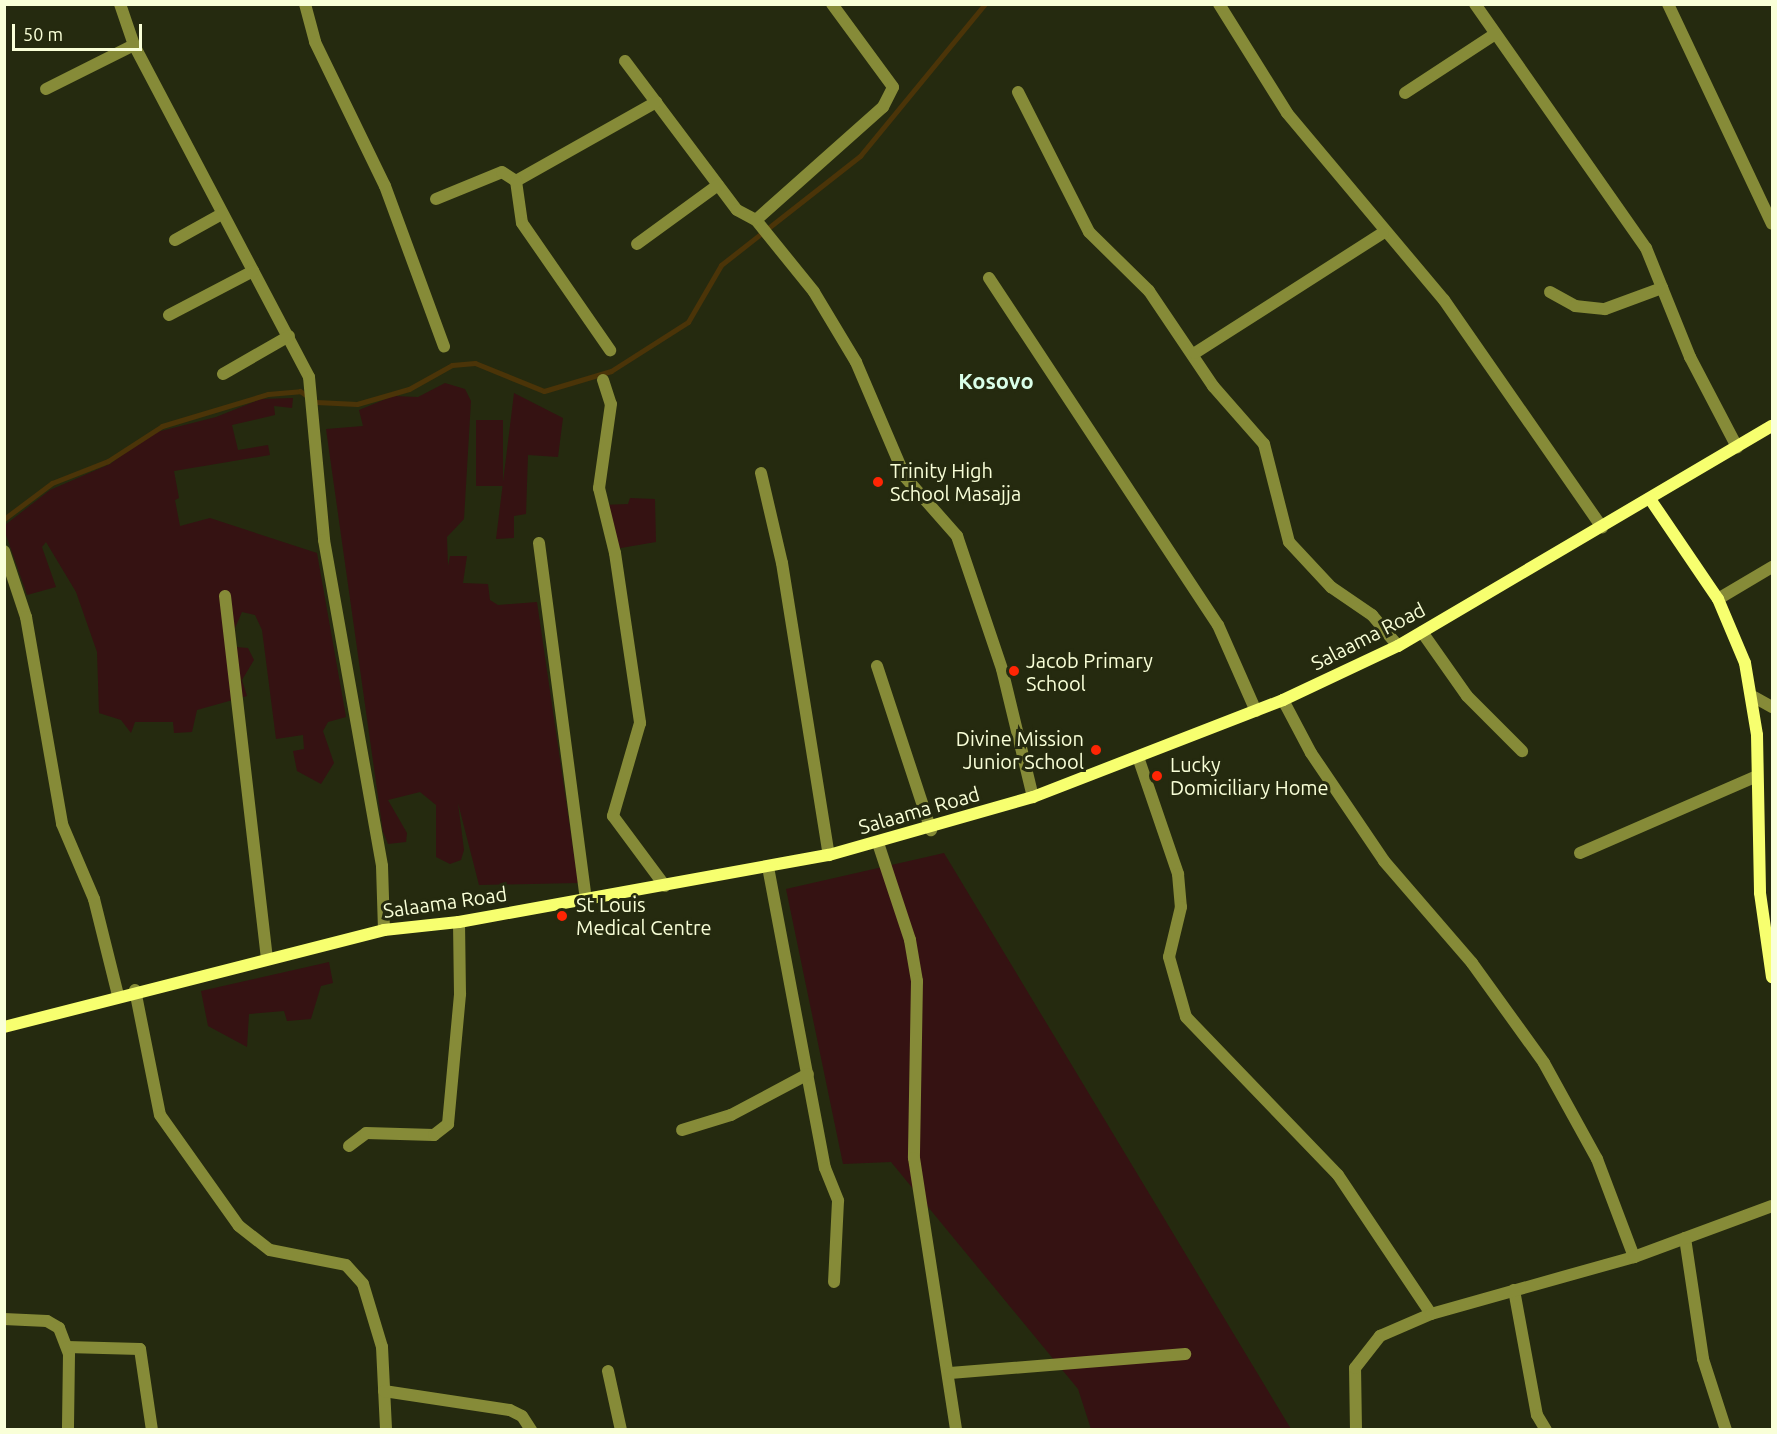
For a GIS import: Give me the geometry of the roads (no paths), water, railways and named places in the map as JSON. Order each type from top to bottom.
[{"type":"main road","name":"Salaama Road","points":[[4,1027],[135,990],[384,930],[459,922],[829,855],[931,830],[1033,797],[1283,700],[1398,646],[1773,426]]},
{"type":"main road","points":[[1650,499],[1718,599],[1754,697],[1760,893],[1773,977]]},
{"type":"street","points":[[120,4],[134,45],[309,377],[324,540],[382,866],[384,930]]},
{"type":"street","points":[[305,4],[315,42],[385,186],[444,346]]},
{"type":"street","points":[[759,224],[883,107],[893,87],[832,4]]},
{"type":"street","points":[[1219,4],[1287,113],[1383,233],[1444,300],[1602,527]]},
{"type":"street","points":[[1474,4],[1642,242],[1690,357],[1737,447]]},
{"type":"street","points":[[1668,4],[1773,224]]},
{"type":"street","points":[[1405,93],[1495,34]]},
{"type":"street","points":[[46,89],[134,45]]},
{"type":"street","points":[[625,61],[737,210],[759,224],[814,292],[856,362],[910,485],[957,536],[996,650],[1033,797]]},
{"type":"street","points":[[1018,92],[1089,231],[1149,291],[1196,354],[1213,386],[1264,444],[1289,542],[1331,586],[1372,615],[1398,646]]},
{"type":"street","points":[[516,181],[656,102]]},
{"type":"street","points":[[436,199],[502,172],[516,181],[522,224],[610,350]]},
{"type":"street","points":[[637,244],[718,185]]},
{"type":"street","points":[[175,240],[222,214]]},
{"type":"street","points":[[1196,354],[1383,233]]},
{"type":"street","points":[[169,315],[253,271]]},
{"type":"street","points":[[989,278],[1218,625],[1256,711]]},
{"type":"street","points":[[1550,292],[1575,306],[1605,309],[1662,288]]},
{"type":"street","points":[[223,374],[289,336]]},
{"type":"street","points":[[603,380],[611,404],[599,488],[615,554],[640,723],[613,816],[665,886]]},
{"type":"street","points":[[761,473],[782,563],[829,855]]},
{"type":"street","points":[[539,543],[586,900]]},
{"type":"street","points":[[4,551],[26,617],[62,824],[94,899],[118,995]]},
{"type":"street","points":[[1718,599],[1773,567]]},
{"type":"street","points":[[225,596],[267,958]]},
{"type":"street","points":[[1422,632],[1467,696],[1522,752]]},
{"type":"street","points":[[877,666],[931,830]]},
{"type":"street","points":[[1754,697],[1773,706]]},
{"type":"street","points":[[1283,700],[1311,753],[1384,861],[1465,954],[1544,1063],[1597,1159],[1634,1257]]},
{"type":"street","points":[[1138,757],[1178,874],[1181,907],[1169,957],[1186,1017],[1338,1174],[1431,1314]]},
{"type":"street","points":[[1580,853],[1757,776]]},
{"type":"street","points":[[878,843],[910,940],[917,981],[914,1158],[950,1373],[956,1430]]},
{"type":"street","points":[[768,867],[825,1168],[838,1201],[834,1282]]},
{"type":"street","points":[[349,1146],[366,1133],[434,1135],[448,1124],[460,994],[459,922]]},
{"type":"street","points":[[135,990],[160,1115],[253,1240],[288,1256],[355,1271],[382,1347],[386,1430]]},
{"type":"street","points":[[682,1130],[731,1115],[808,1074]]},
{"type":"street","points":[[1356,1430],[1354,1380],[1361,1357],[1380,1336],[1431,1314],[1634,1257],[1773,1206]]},
{"type":"street","points":[[1685,1238],[1702,1353],[1726,1430]]},
{"type":"street","points":[[1514,1290],[1537,1415],[1546,1430]]},
{"type":"street","points":[[4,1319],[55,1324],[67,1347],[68,1430]]},
{"type":"street","points":[[67,1347],[140,1349],[152,1430]]},
{"type":"street","points":[[950,1373],[1185,1354]]},
{"type":"street","points":[[608,1371],[621,1430]]},
{"type":"street","points":[[384,1391],[510,1410],[522,1416],[531,1430]]},
{"type":"waterway","points":[[4,519],[52,483],[108,461],[162,426],[268,394],[300,391],[316,402],[357,404],[409,389],[452,365],[475,363],[544,391],[611,371],[688,322],[721,265],[860,156],[985,4]]},
{"type":"place","name":"Trinity High School Masajja","points":[[878,482]]},
{"type":"place","name":"Jacob Primary School","points":[[1014,671]]},
{"type":"place","name":"Divine Mission Junior School","points":[[1096,750]]},
{"type":"place","name":"Lucky Domiciliary Home","points":[[1157,776]]},
{"type":"place","name":"St Louis Medical Centre","points":[[562,916]]},
{"type":"district","name":"Kosovo","points":[[996,381]]}]
